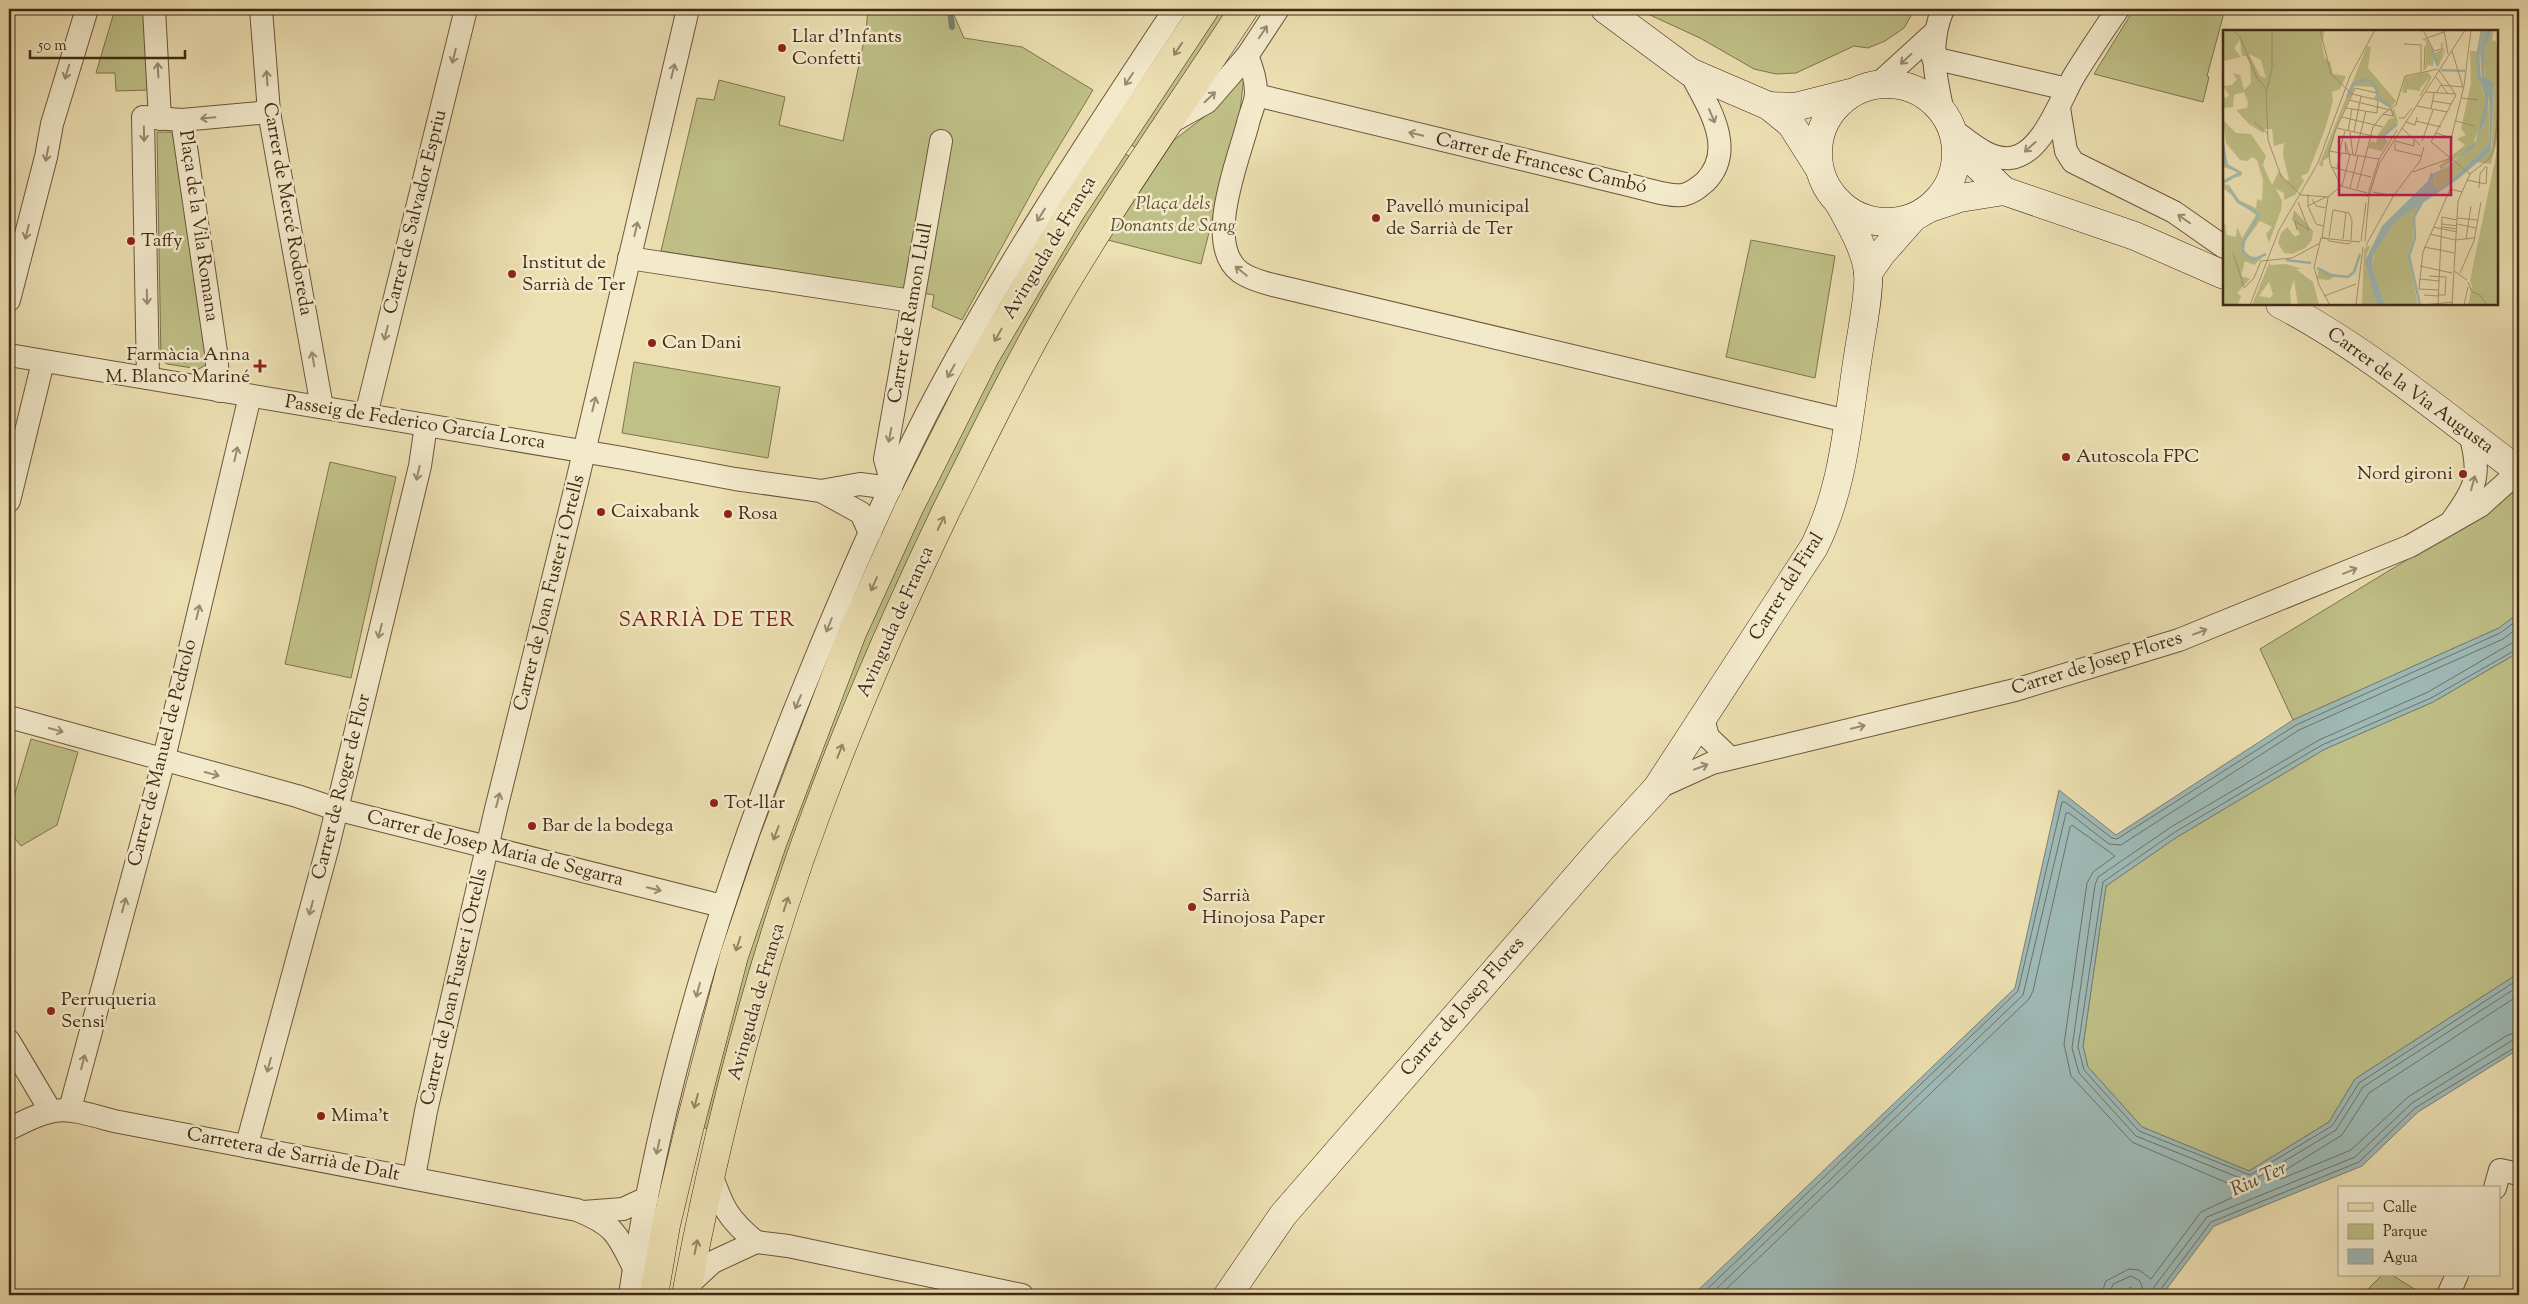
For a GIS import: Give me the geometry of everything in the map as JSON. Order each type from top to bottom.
[{"type":"main road","name":"Avinguda de França","points":[[654,1295],[666,1225],[734,956],[773,841],[852,633],[908,508],[985,357],[1071,211],[1205,9]]},
{"type":"main road","name":"Avinguda de França","points":[[687,1290],[711,1174],[760,984],[817,812],[868,681],[906,594],[986,428],[1062,289],[1244,9]]},
{"type":"street","points":[[9,300],[46,157],[52,124],[87,9]]},
{"type":"street","points":[[154,9],[171,120],[269,112]]},
{"type":"street","name":"Carrer de Mercé Rodoreda","points":[[262,9],[269,112],[322,407]]},
{"type":"street","name":"Carrer de Salvador Espriu","points":[[366,415],[466,9]]},
{"type":"street","name":"Carrer de Joan Fuster i Ortells","points":[[414,1178],[420,1136],[487,847],[584,452],[688,9]]},
{"type":"street","name":"Avinguda de França","points":[[630,1295],[665,1116],[722,906],[775,758],[841,596],[891,486],[928,412],[1032,229],[1175,9]]},
{"type":"street","points":[[1169,123],[1207,102],[1247,56],[1278,9]]},
{"type":"street","points":[[1605,9],[1690,72],[1769,106],[1791,124],[1819,168],[1827,187],[1839,203],[1856,215],[1875,221],[1894,222],[1960,198],[2004,191],[2135,236],[2223,274]]},
{"type":"street","points":[[1922,213],[1944,194],[1953,177],[1957,154],[1934,74],[1935,32],[1943,9]]},
{"type":"street","points":[[1951,129],[1994,157],[2012,158],[2029,150],[2063,99],[2118,9]]},
{"type":"street","points":[[1819,168],[1818,148],[1823,128],[1834,110],[1849,95],[1868,88],[1935,32]]},
{"type":"street","points":[[1247,56],[1252,66],[1256,95],[1230,188],[1223,229],[1225,247],[1230,262],[1240,272],[1255,280],[1847,421]]},
{"type":"street","points":[[1933,58],[2063,99]]},
{"type":"street","name":"Carrer de Francesc Cambó","points":[[1256,95],[1681,196],[1696,191],[1709,178],[1718,164],[1721,145],[1714,119],[1690,72]]},
{"type":"street","points":[[1769,106],[1795,107],[1889,84],[1910,88],[1929,98],[1951,129],[2004,191]]},
{"type":"street","points":[[2063,99],[2066,152],[2073,162],[2174,212],[2223,246]]},
{"type":"street","name":"Plaça de la Vila Romana","points":[[148,378],[143,117],[171,120],[216,352],[219,390]]},
{"type":"street","name":"Carrer de Ramon Llull","points":[[891,486],[885,459],[941,141]]},
{"type":"street","name":"Carrer del Firal","points":[[1657,788],[1814,547],[1826,523],[1836,488],[1868,272],[1856,232],[1839,203]]},
{"type":"street","name":"Carrer del Firal","points":[[1868,272],[1882,253],[1922,213]]},
{"type":"street","points":[[629,258],[912,301]]},
{"type":"street","name":"Carrer de la Via Augusta","points":[[2290,307],[2416,392],[2519,471]]},
{"type":"street","name":"Passeig de Federico García Lorca","points":[[9,355],[735,479],[821,491],[860,484],[891,486]]},
{"type":"street","points":[[9,501],[43,362]]},
{"type":"street","name":"Carrer de Manuel de Pedrolo","points":[[60,1110],[160,775],[161,761],[166,752],[250,396]]},
{"type":"street","name":"Carrer de Roger de Flor","points":[[248,1147],[249,1137],[328,846],[417,476],[426,425]]},
{"type":"street","name":"Carrer de Josep Flores","points":[[2449,524],[2475,486],[2476,456],[2470,434]]},
{"type":"street","name":"Carrer de Josep Flores","points":[[1228,1295],[1282,1215],[1602,848],[1657,788],[1696,768],[1730,758],[2015,690],[2179,640],[2253,612],[2410,546],[2480,506],[2519,471]]},
{"type":"street","name":"Passeig de Federico García Lorca","points":[[821,491],[861,513],[870,533]]},
{"type":"street","name":"Carrer de Josep Maria de Segarra","points":[[9,717],[161,761],[297,796],[336,809],[722,906]]},
{"type":"street","points":[[1703,718],[1708,737],[1730,758]]},
{"type":"street","points":[[9,1041],[60,1110],[9,1129]]},
{"type":"street","name":"Carretera de Sarrià de Dalt","points":[[60,1110],[578,1211],[601,1220],[619,1238],[634,1268]]},
{"type":"street","points":[[711,1174],[722,1205],[735,1225],[756,1242],[788,1246],[1022,1295]]},
{"type":"street","name":"Carretera de Sarrià de Dalt","points":[[578,1211],[623,1209],[648,1198]]},
{"type":"street","points":[[687,1290],[713,1262],[756,1242]]},
{"type":"street","points":[[2448,1295],[2457,1276]]},
{"type":"green space","points":[[115,9],[146,9],[149,90],[116,91],[115,73],[96,73]]},
{"type":"green space","points":[[868,9],[956,9],[954,15],[964,38],[1022,47],[1093,90],[1038,181],[962,320],[932,307],[934,295],[661,251],[697,98],[714,100],[719,80],[785,97],[779,125],[843,141],[866,31]]},
{"type":"green space","points":[[1218,9],[1231,9],[1138,149],[1128,143]]},
{"type":"green space","points":[[1637,9],[1915,9],[1904,28],[1885,41],[1868,48],[1854,46],[1796,73],[1776,74],[1754,69],[1700,38]]},
{"type":"green space","points":[[2134,9],[2225,9],[2207,76],[2209,77],[2203,102],[2094,74]]},
{"type":"green space","name":"Plaça dels Donants de Sang","points":[[1244,77],[1240,111],[1201,264],[1108,240],[1174,140],[1204,117]]},
{"type":"green space","points":[[157,132],[177,132],[209,363],[199,369],[167,364],[161,360]]},
{"type":"green space","points":[[1121,151],[1132,158],[983,413],[928,517],[903,571],[710,1129],[700,1127],[747,946],[882,592],[991,370]]},
{"type":"green space","points":[[1751,240],[1835,256],[1815,378],[1726,357]]},
{"type":"green space","points":[[634,362],[780,387],[768,458],[622,433]]},
{"type":"green space","points":[[330,462],[396,477],[351,678],[285,664]]},
{"type":"green space","points":[[2519,482],[2519,613],[2499,628],[2293,720],[2260,649],[2494,507]]},
{"type":"green space","points":[[2519,652],[2519,973],[2355,1079],[2329,1122],[2249,1171],[2142,1127],[2088,1067],[2083,1046],[2106,886],[2177,837],[2325,749],[2433,702]]},
{"type":"green space","points":[[31,739],[78,752],[57,825],[21,846],[9,831],[9,814]]},
{"type":"green space","points":[[2381,1276],[2394,1276],[2424,1295],[2362,1295]]},
{"type":"water","name":"Riu Ter","points":[[2519,613],[2519,652],[2433,702],[2325,749],[2177,837],[2106,886],[2083,1046],[2088,1067],[2142,1127],[2249,1171],[2329,1122],[2355,1079],[2519,973],[2519,1049],[2418,1112],[2362,1166],[2214,1226],[2162,1295],[2135,1295],[2131,1287],[2117,1295],[1693,1295],[2015,988],[2059,790],[2116,835],[2293,720],[2499,628]]},
{"type":"waterway","points":[[950,9],[952,27]]},
{"type":"place","name":"Llar d'Infants Confetti","points":[[782,48]]},
{"type":"place","name":"Pavelló municipal de Sarrià de Ter","points":[[1376,218]]},
{"type":"place","name":"Taffy","points":[[131,241]]},
{"type":"place","name":"Institut de Sarrià de Ter","points":[[512,274]]},
{"type":"place","name":"Can Dani","points":[[652,343]]},
{"type":"place","name":"Farmàcia Anna M. Blanco Mariné","points":[[260,366]]},
{"type":"place","name":"Autoscola FPC","points":[[2066,457]]},
{"type":"place","name":"Nord gironi","points":[[2463,474]]},
{"type":"place","name":"Caixabank","points":[[601,512]]},
{"type":"place","name":"Rosa","points":[[728,514]]},
{"type":"place","name":"Tot-llar","points":[[714,803]]},
{"type":"place","name":"Bar de la bodega","points":[[532,826]]},
{"type":"place","name":"Sarrià Hinojosa Paper","points":[[1192,907]]},
{"type":"place","name":"Perruqueria Sensi","points":[[51,1011]]},
{"type":"place","name":"Mima't","points":[[321,1116]]},
{"type":"district","name":"SARRIÀ DE TER","points":[[707,621]]}]
